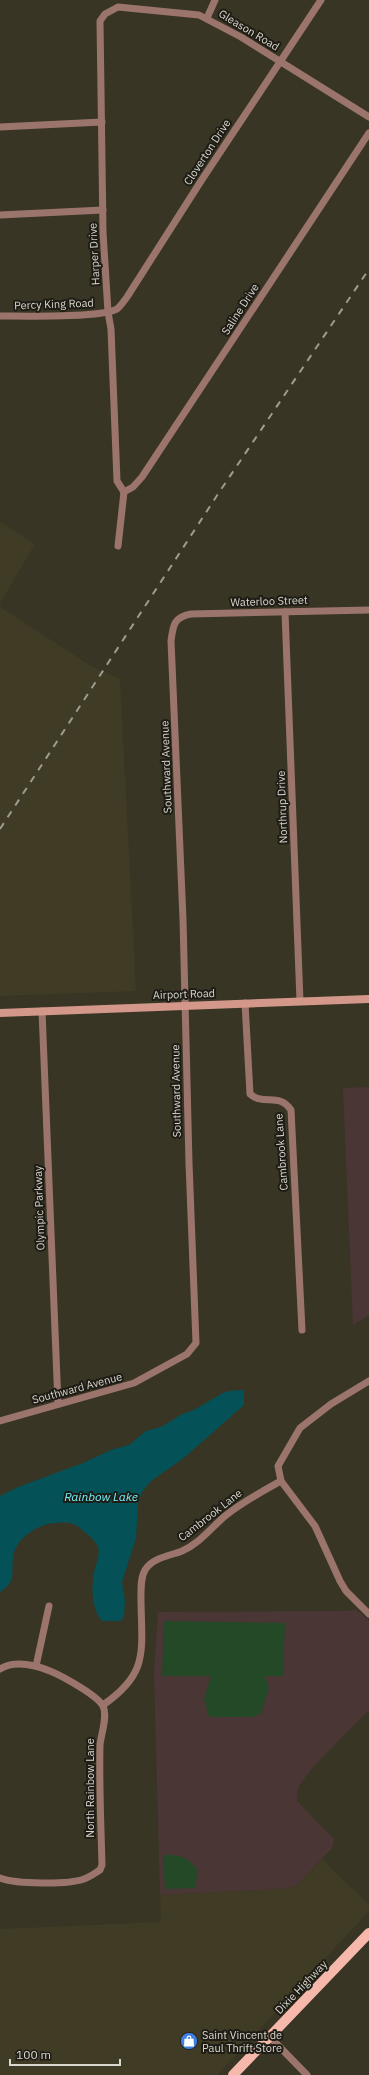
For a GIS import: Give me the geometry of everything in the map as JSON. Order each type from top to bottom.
[{"type":"main road","name":"Dixie Highway","points":[[233,2075],[369,1933]]},
{"type":"street","points":[[207,18],[215,0]]},
{"type":"street","name":"Cloverton Drive","points":[[108,312],[118,308],[127,297],[201,181],[321,0]]},
{"type":"street","name":"Gleason Road","points":[[105,14],[118,7],[199,15],[207,18],[280,61],[369,117]]},
{"type":"street","name":"Harper Drive","points":[[105,14],[100,21],[103,210],[108,312],[111,329],[117,481],[124,492]]},
{"type":"street","points":[[0,128],[102,122]]},
{"type":"street","name":"Saline Drive","points":[[124,492],[133,487],[142,477],[369,133]]},
{"type":"street","points":[[0,215],[103,210]]},
{"type":"street","name":"Percy King Road","points":[[0,316],[108,312]]},
{"type":"street","points":[[118,546],[124,492]]},
{"type":"street","name":"Waterloo Street","points":[[173,624],[177,618],[191,614],[369,610]]},
{"type":"street","name":"Northrup Drive","points":[[285,612],[300,1001]]},
{"type":"street","name":"Southward Avenue","points":[[0,1421],[134,1384],[187,1354],[196,1344],[171,641],[173,624]]},
{"type":"street","name":"Airport Road","points":[[0,1013],[185,1004],[369,998]]},
{"type":"street","name":"Cambrook Lane","points":[[244,1003],[250,1094],[254,1098],[262,1100],[282,1100],[291,1110],[302,1330]]},
{"type":"street","name":"Olympic Parkway","points":[[42,1011],[58,1404]]},
{"type":"street","points":[[369,1381],[331,1404],[300,1428],[278,1466],[281,1481],[306,1512],[315,1526],[331,1566],[346,1591],[369,1614]]},
{"type":"street","name":"Cambrook Lane","points":[[103,1706],[124,1690],[138,1669],[141,1640],[141,1588],[146,1569],[151,1563],[182,1551],[193,1544],[235,1508],[281,1481]]},
{"type":"street","points":[[36,1666],[49,1606]]},
{"type":"street","points":[[0,1669],[12,1664],[36,1666],[67,1678],[103,1706]]},
{"type":"street","name":"North Rainbow Lane","points":[[0,1878],[18,1882],[64,1882],[82,1880],[100,1870],[102,1865],[100,1753],[101,1733],[105,1716],[103,1706]]},
{"type":"street","points":[[270,2037],[307,2075]]},
{"type":"shaded area","points":[[0,522],[35,544],[0,603]]},
{"type":"shaded area","points":[[0,607],[91,666],[120,679],[136,991],[0,996]]},
{"type":"shaded area","points":[[369,1087],[369,1315],[353,1325],[343,1088]]},
{"type":"shaded area","points":[[355,1609],[369,1620],[369,1710],[313,1767],[298,1787],[297,1801],[334,1839],[332,1848],[296,1886],[278,1889],[160,1895],[154,1672],[158,1612],[348,1611]]},
{"type":"shaded area","points":[[322,1859],[369,1905],[369,1911],[217,2075],[0,2075],[0,1929],[161,1922],[160,1895],[278,1889],[296,1886]]},
{"type":"green space","points":[[164,1621],[285,1623],[283,1676],[265,1676],[269,1688],[261,1713],[253,1717],[209,1717],[204,1699],[211,1676],[162,1676]]},
{"type":"green space","points":[[163,1855],[182,1857],[189,1861],[197,1869],[196,1888],[165,1889]]},
{"type":"water","name":"Rainbow Lake","points":[[244,1390],[244,1405],[185,1457],[151,1481],[142,1492],[138,1504],[136,1538],[122,1582],[125,1601],[124,1616],[121,1621],[102,1621],[98,1616],[94,1603],[93,1589],[95,1568],[99,1550],[95,1542],[88,1535],[78,1527],[69,1523],[48,1524],[35,1529],[23,1538],[18,1544],[13,1557],[11,1580],[9,1584],[0,1592],[0,1496],[18,1487],[83,1463],[111,1450],[129,1445],[146,1431],[161,1427],[184,1413],[192,1411],[223,1393]]},
{"type":"railway","points":[[0,829],[218,494],[369,269]]},
{"type":"place","name":"Saint Vincent de Paul Thrift Store","points":[[189,2041]]}]
